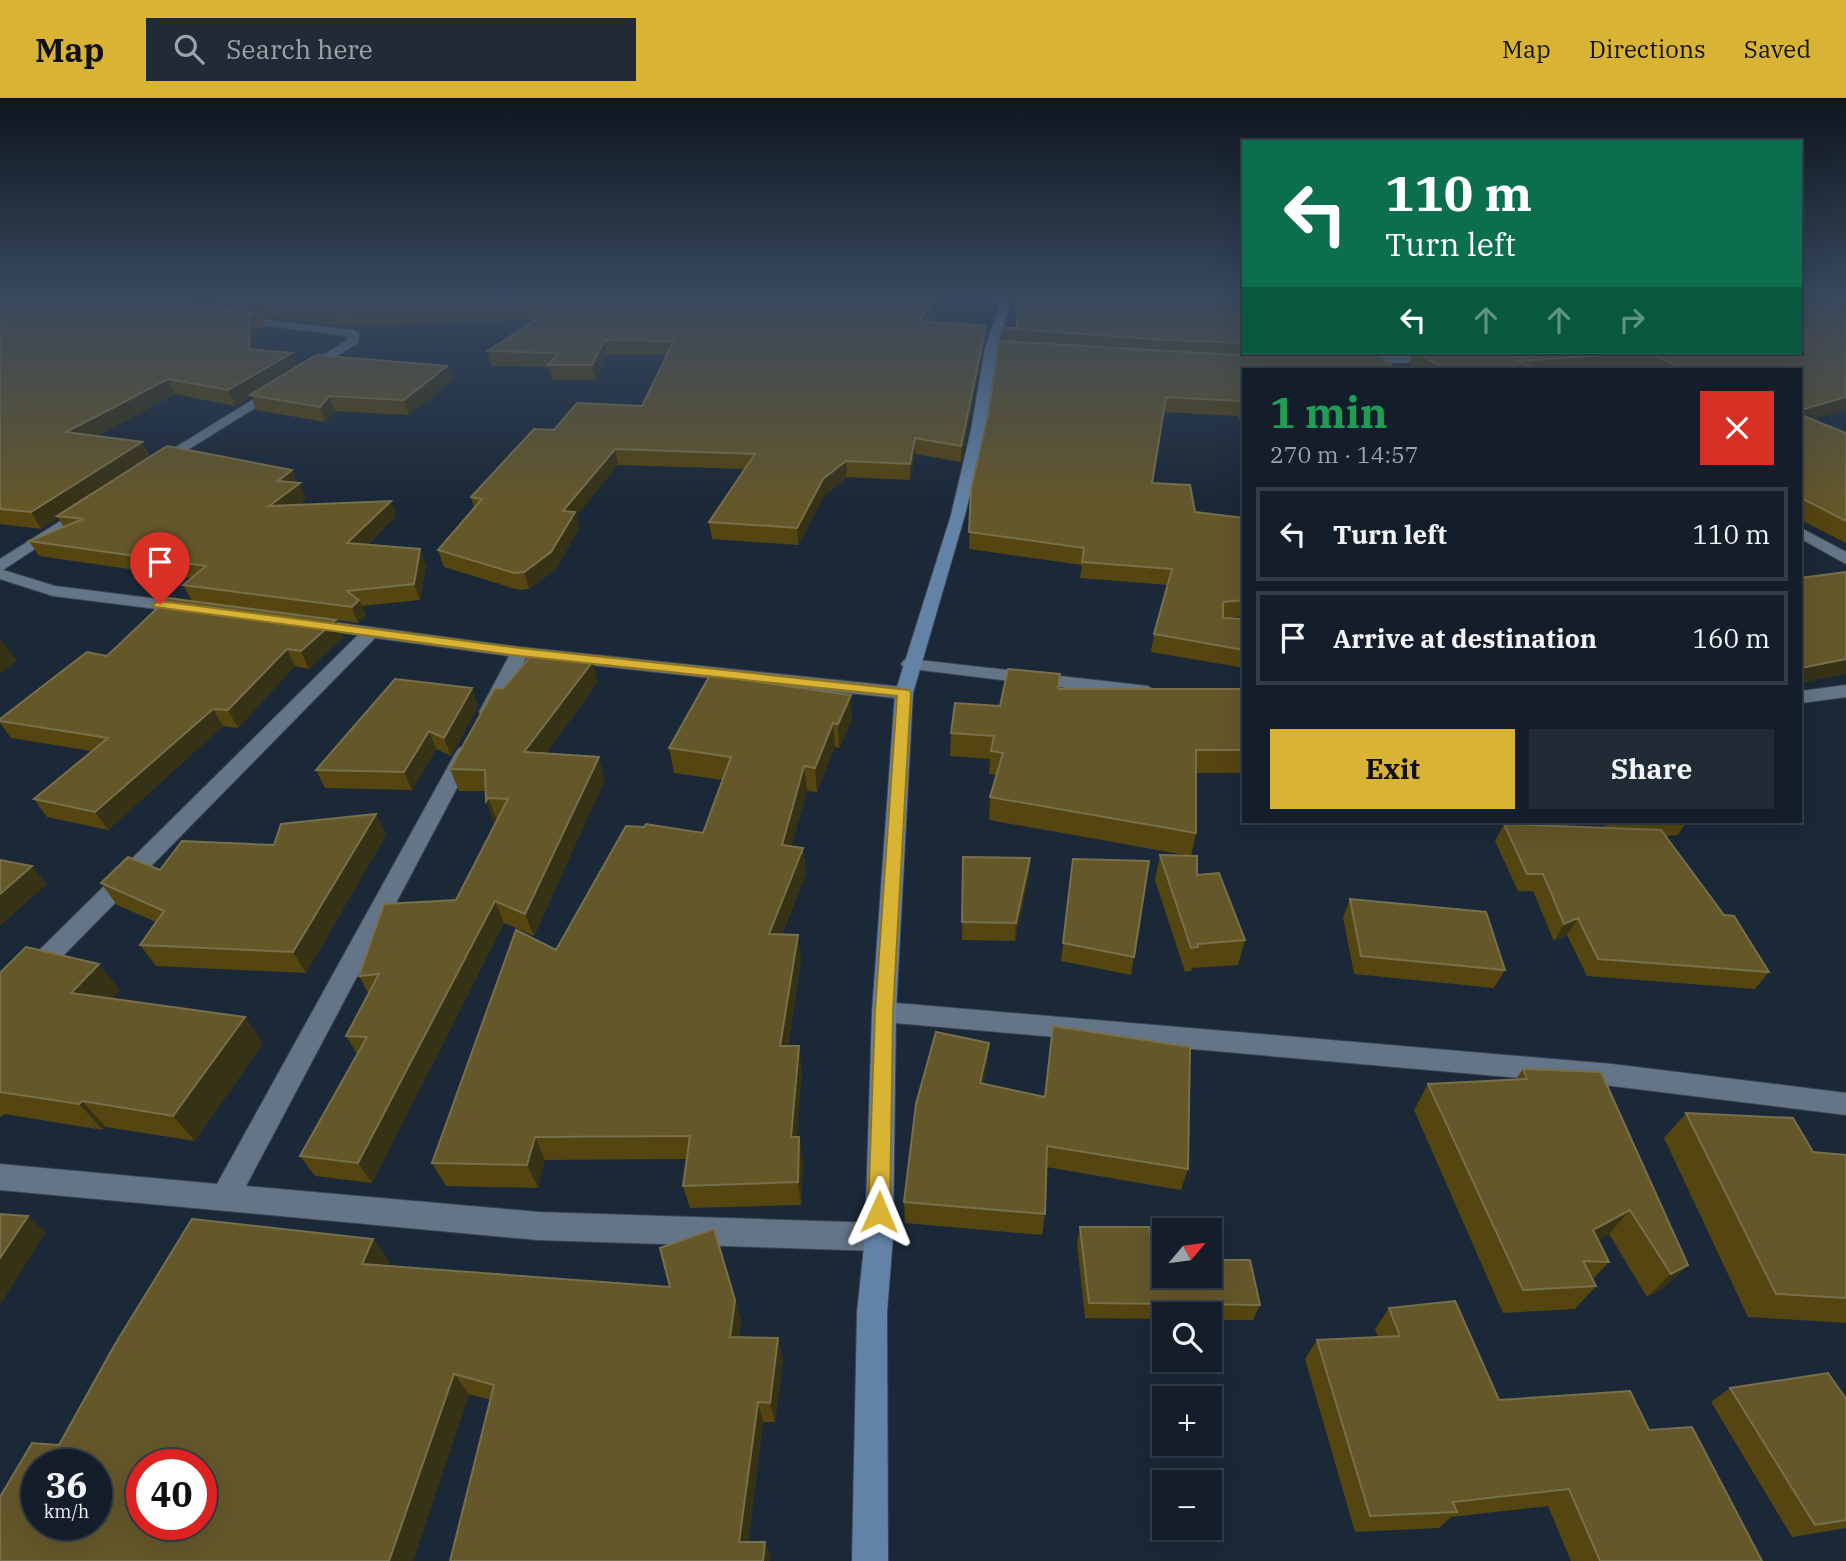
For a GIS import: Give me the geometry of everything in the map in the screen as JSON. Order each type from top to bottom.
[{"type":"street","points":[[149,468],[316,365]]},
{"type":"street","points":[[870,1561],[872,1312],[879,1237],[884,1012],[904,693],[958,514],[994,365]]},
{"type":"street","points":[[0,566],[103,498]]},
{"type":"street","points":[[1802,534],[1846,559]]},
{"type":"street","points":[[0,574],[53,591],[206,610]]},
{"type":"street","points":[[289,621],[520,652],[904,693]]},
{"type":"street","points":[[0,1004],[372,631]]},
{"type":"street","points":[[225,1197],[520,652]]},
{"type":"street","points":[[911,664],[1164,694]]},
{"type":"street","points":[[1802,697],[1846,691]]},
{"type":"street","points":[[884,1012],[1612,1075],[1846,1104]]},
{"type":"street","points":[[0,1177],[538,1227],[879,1237]]},
{"type":"building","points":[[0,365],[271,365],[228,390],[168,379],[66,432],[142,442],[31,512],[0,509]]},
{"type":"building","points":[[299,365],[447,366],[404,400],[329,396],[320,407],[250,395]]},
{"type":"building","points":[[662,365],[978,365],[961,446],[915,438],[910,464],[846,461],[823,479],[797,528],[709,522],[755,454],[615,449],[563,511],[575,512],[551,552],[524,572],[514,573],[438,550],[482,499],[471,497],[534,429],[554,430],[577,403],[642,406]]},
{"type":"building","points":[[995,365],[1391,365],[1394,368],[1242,368],[1242,404],[1240,401],[1166,397],[1152,483],[1190,485],[1195,512],[1242,518],[1242,600],[1223,602],[1223,618],[1242,619],[1242,650],[1154,634],[1172,569],[1082,562],[1084,548],[969,532],[971,489],[988,415]]},
{"type":"building","points":[[1439,365],[1528,365],[1533,368],[1443,368]]},
{"type":"building","points":[[1676,365],[1846,365],[1846,397],[1802,410],[1802,368],[1682,368]]},
{"type":"building","points":[[1802,415],[1846,433],[1846,521],[1802,499]]},
{"type":"building","points":[[167,446],[292,470],[278,481],[300,483],[269,506],[391,501],[347,543],[420,549],[414,584],[347,591],[359,600],[352,607],[183,585],[206,566],[29,541],[83,519],[57,516]]},
{"type":"building","points":[[1846,572],[1846,659],[1802,668],[1802,578]]},
{"type":"building","points":[[168,598],[336,620],[301,651],[287,649],[228,710],[213,709],[95,812],[34,799],[108,738],[0,719],[87,652],[107,656]]},
{"type":"building","points":[[534,652],[593,661],[524,752],[599,757],[525,914],[495,901],[358,1163],[300,1156],[367,1037],[346,1036],[379,974],[359,976],[384,904],[456,900],[508,799],[488,798],[486,801],[485,770],[450,769],[495,688],[503,689]]},
{"type":"building","points":[[1008,669],[1060,674],[1058,689],[1242,689],[1242,750],[1196,750],[1196,833],[990,797],[1003,753],[991,751],[994,736],[951,733],[955,703],[1000,706]]},
{"type":"building","points":[[710,675],[851,695],[838,724],[833,723],[815,768],[804,766],[782,845],[803,848],[769,934],[798,935],[780,1046],[799,1046],[791,1137],[799,1137],[798,1182],[683,1186],[690,1136],[535,1137],[527,1165],[432,1163],[516,930],[556,950],[626,826],[644,827],[646,824],[703,833],[731,757],[669,748]]},
{"type":"building","points":[[395,679],[472,688],[444,738],[429,731],[404,772],[316,770]]},
{"type":"building","points":[[376,814],[293,952],[140,945],[164,911],[101,883],[128,857],[160,870],[182,841],[274,845],[281,824]]},
{"type":"building","points":[[1504,824],[1661,830],[1724,915],[1734,916],[1769,972],[1598,959],[1578,918],[1564,924],[1543,874],[1527,874]]},
{"type":"building","points":[[1160,855],[1197,856],[1197,875],[1219,873],[1245,940],[1198,944],[1198,947],[1191,948]]},
{"type":"building","points":[[963,857],[1030,858],[1016,923],[962,922]]},
{"type":"building","points":[[1073,859],[1149,861],[1134,957],[1063,943]]},
{"type":"building","points":[[0,860],[32,866],[0,894]]},
{"type":"building","points":[[1350,899],[1486,912],[1505,970],[1361,956]]},
{"type":"building","points":[[26,947],[99,964],[71,993],[245,1017],[173,1116],[82,1101],[79,1104],[0,1092],[0,973]]},
{"type":"building","points":[[1053,1026],[1190,1047],[1188,1169],[1047,1146],[1045,1214],[904,1202],[916,1104],[936,1032],[989,1043],[980,1083],[1045,1097]]},
{"type":"building","points":[[1523,1069],[1601,1072],[1688,1265],[1671,1274],[1630,1210],[1593,1230],[1609,1262],[1583,1261],[1596,1286],[1523,1290],[1428,1084],[1527,1079]]},
{"type":"building","points":[[1686,1113],[1793,1118],[1813,1152],[1846,1155],[1846,1298],[1776,1294]]},
{"type":"building","points":[[0,1214],[28,1216],[0,1258]]},
{"type":"building","points":[[192,1219],[373,1239],[362,1264],[670,1287],[660,1248],[714,1229],[735,1300],[730,1337],[778,1338],[770,1403],[758,1402],[739,1542],[765,1542],[763,1561],[450,1561],[494,1385],[454,1374],[389,1561],[0,1561],[0,1497],[21,1462],[21,1540],[112,1540],[112,1449],[28,1449],[32,1443],[59,1445],[114,1346]]},
{"type":"building","points":[[1080,1227],[1149,1227],[1152,1243],[1152,1288],[1222,1288],[1222,1260],[1250,1260],[1260,1305],[1222,1305],[1222,1302],[1089,1303]]},
{"type":"building","points":[[1455,1301],[1499,1400],[1630,1391],[1649,1430],[1692,1427],[1762,1561],[1600,1561],[1569,1489],[1453,1502],[1457,1512],[1370,1516],[1317,1340],[1400,1336],[1389,1308]]},
{"type":"building","points":[[1828,1373],[1846,1399],[1846,1520],[1815,1525],[1730,1388]]},
{"type":"route","points":[[160,604],[520,652],[904,693],[884,1012],[879,1212]]}]
